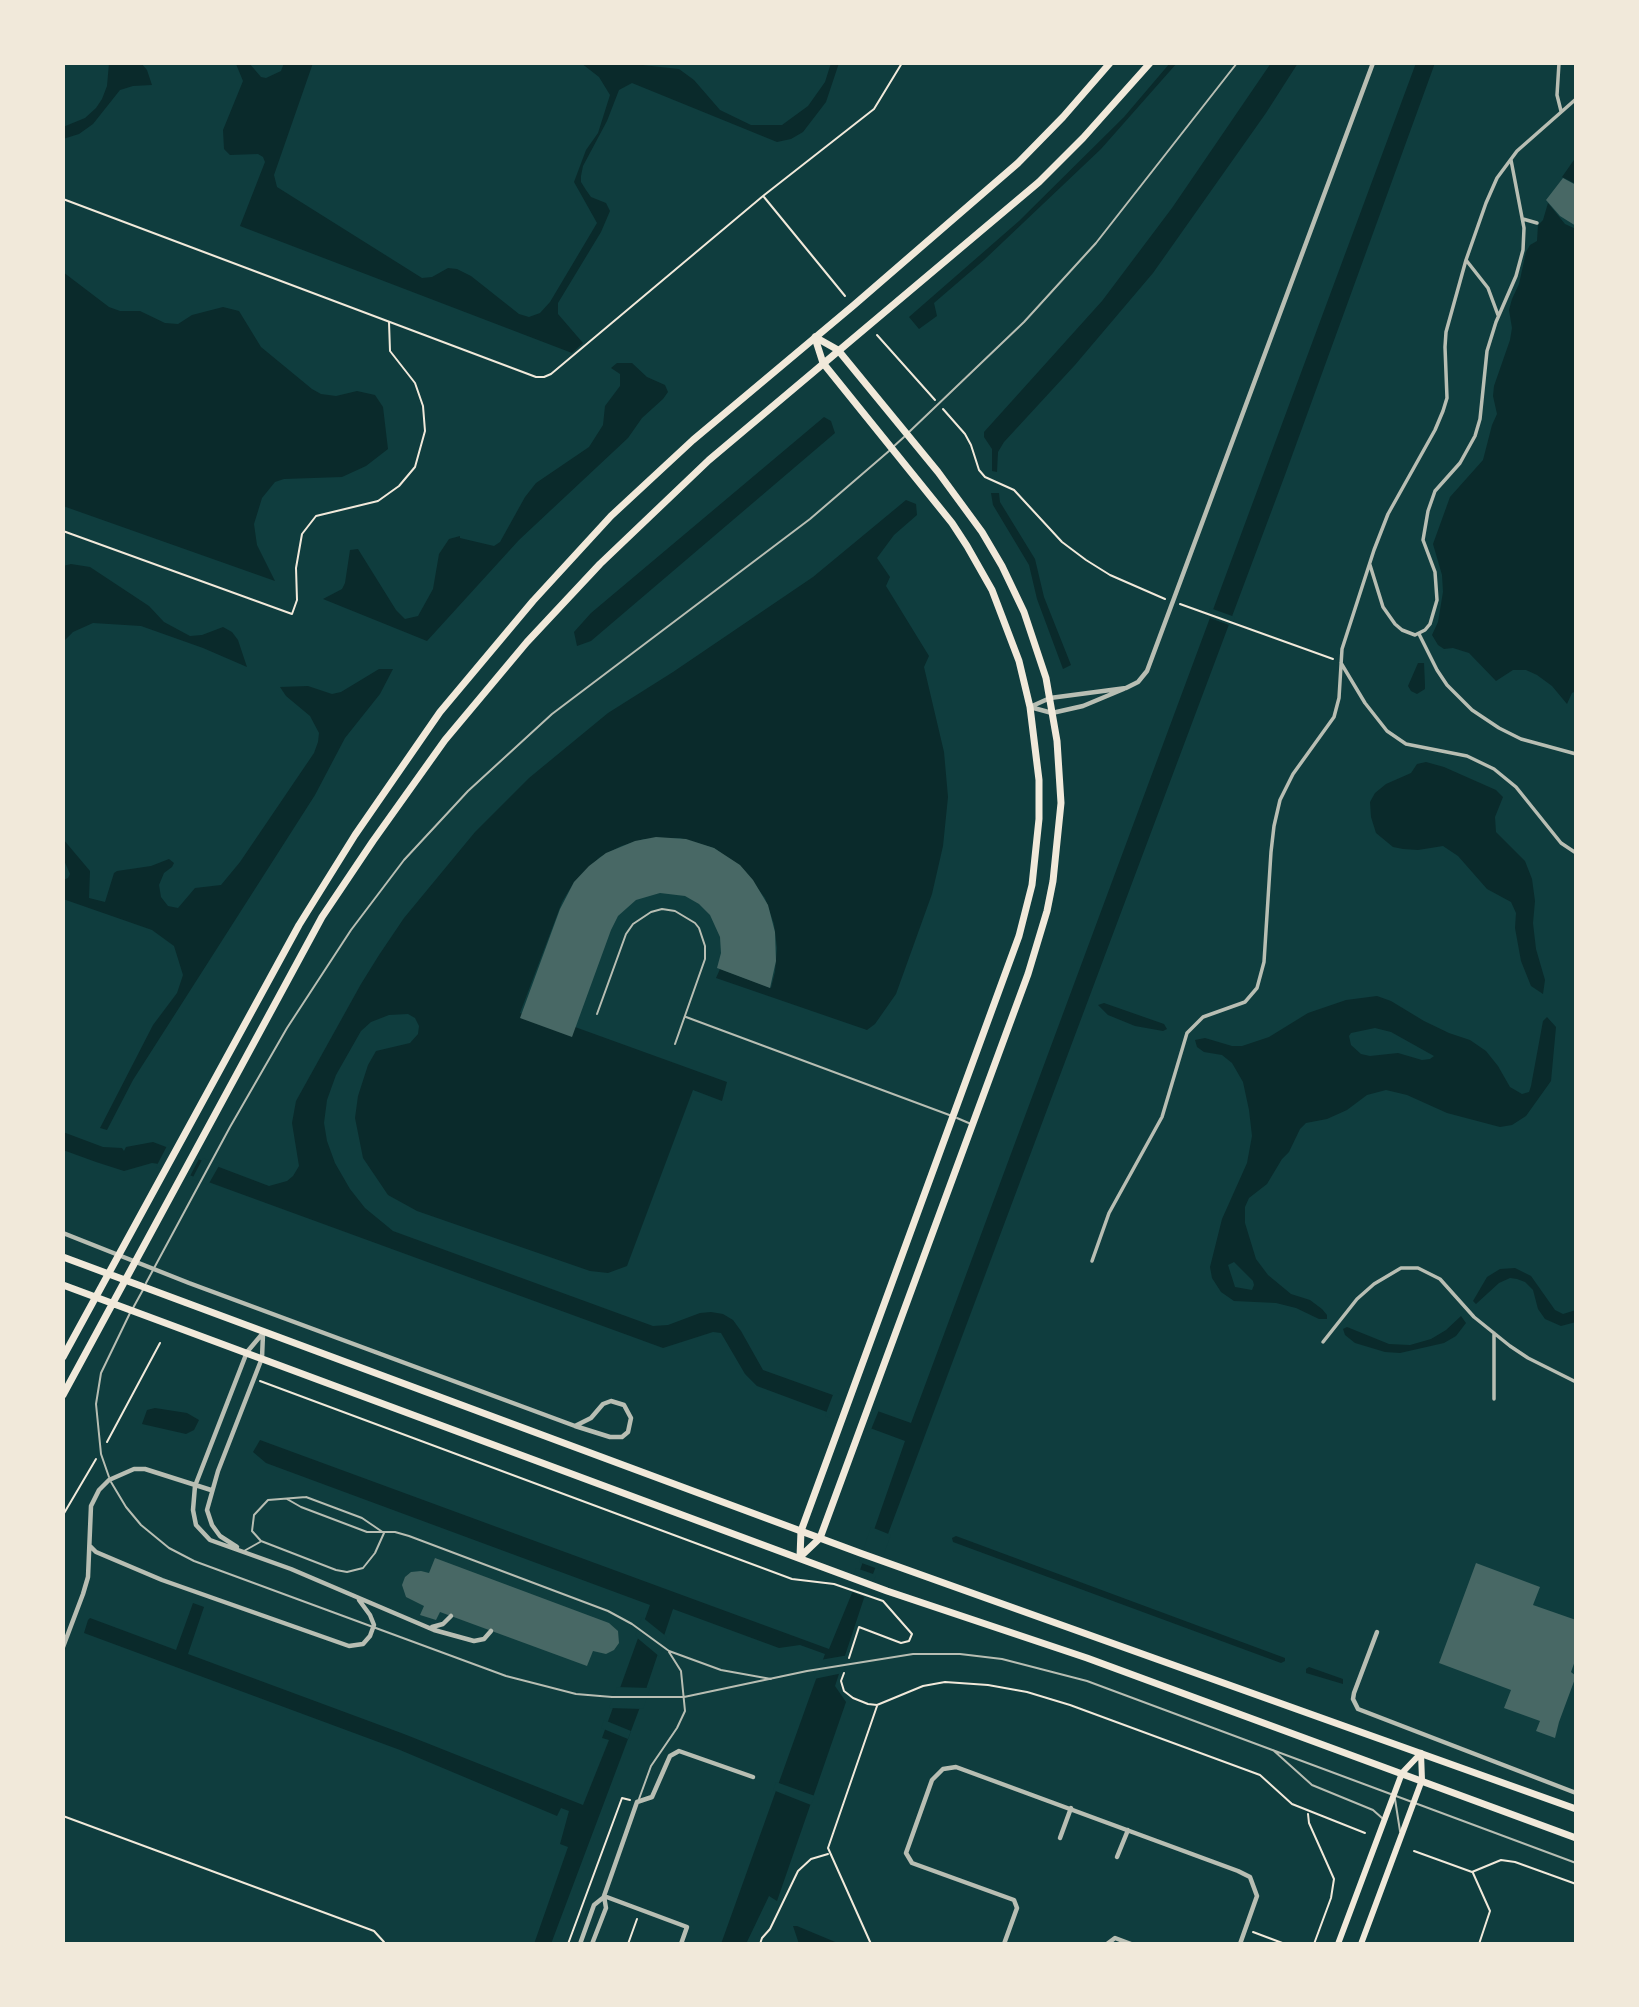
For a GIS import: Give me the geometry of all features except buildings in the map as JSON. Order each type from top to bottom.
[{"type":"main road","points":[[63,1357],[299,925],[355,835],[440,712],[533,601],[611,516],[702,431],[1018,163],[1110,63]]},
{"type":"main road","points":[[63,1395],[323,917],[445,740],[527,642],[600,564],[709,460],[1039,182],[1083,138],[1150,63]]},
{"type":"main road","points":[[800,1557],[820,1538],[1011,1024],[1047,911],[1061,803],[1057,741],[1050,698],[1039,654],[1016,595],[986,539],[949,486],[838,351],[815,337]]},
{"type":"main road","points":[[800,1557],[801,1531],[1019,936],[1032,885],[1038,836],[1038,779],[1030,707],[1009,633],[992,590],[967,546],[919,480],[823,363],[815,337]]},
{"type":"main road","points":[[63,1257],[894,1566],[1576,1809]]},
{"type":"main road","points":[[63,1285],[887,1591],[1087,1658],[1576,1838]]},
{"type":"main road","points":[[1338,1944],[1402,1773],[1421,1753]]},
{"type":"main road","points":[[1361,1944],[1422,1780],[1421,1753]]},
{"type":"street","points":[[1030,707],[1052,713],[1083,706],[1138,682],[1147,671],[1373,63]]},
{"type":"street","points":[[1559,63],[1557,95],[1562,111]]},
{"type":"street","points":[[1092,1261],[1109,1213],[1162,1117],[1182,1041],[1187,1032],[1203,1017],[1245,1002],[1257,988],[1262,976],[1267,938],[1273,826],[1280,800],[1293,774],[1334,717],[1339,698],[1342,649],[1388,514],[1443,411],[1447,398],[1446,332],[1466,260],[1497,178],[1511,160],[1576,99]]},
{"type":"street","points":[[1419,634],[1430,625],[1437,600],[1435,572],[1423,540],[1427,511],[1435,491],[1460,463],[1475,436],[1480,419],[1483,369],[1487,351],[1523,250],[1523,219],[1511,160]]},
{"type":"street","points":[[1523,219],[1536,223]]},
{"type":"street","points":[[1466,260],[1488,288],[1499,317]]},
{"type":"street","points":[[1370,565],[1382,607],[1402,630],[1419,634]]},
{"type":"street","points":[[1419,634],[1447,685],[1472,710],[1499,729],[1521,739],[1576,754]]},
{"type":"street","points":[[1340,662],[1387,731],[1406,744],[1467,755],[1494,769],[1516,787],[1560,843],[1576,853]]},
{"type":"street","points":[[1030,707],[1050,698],[1126,688]]},
{"type":"street","points":[[63,1233],[189,1283],[575,1426],[610,1437],[622,1437],[628,1432],[631,1418],[624,1405],[611,1401],[603,1404],[591,1418],[575,1426]]},
{"type":"street","points":[[1324,1342],[1365,1291],[1393,1271],[1409,1268],[1431,1273],[1440,1279],[1474,1317],[1494,1333],[1528,1358],[1576,1382]]},
{"type":"street","points":[[263,1333],[247,1352],[195,1486],[193,1510],[196,1525],[210,1540],[244,1551],[430,1627],[470,1641],[484,1639],[491,1631]]},
{"type":"street","points":[[244,1551],[220,1536],[212,1525],[207,1510],[211,1490],[262,1358],[263,1333]]},
{"type":"street","points":[[1494,1333],[1494,1399]]},
{"type":"street","points":[[63,1647],[83,1594],[90,1559],[91,1506],[99,1490],[110,1479],[134,1469],[145,1469],[211,1490]]},
{"type":"street","points":[[90,1546],[96,1552],[162,1580],[349,1646],[363,1644],[374,1625],[362,1602],[353,1595]]},
{"type":"street","points":[[430,1627],[443,1624],[451,1616]]},
{"type":"street","points":[[1377,1632],[1354,1693],[1353,1699],[1358,1709],[1576,1793]]},
{"type":"street","points":[[580,1944],[594,1905],[604,1896],[637,1802],[652,1797],[670,1756],[679,1751],[754,1777]]},
{"type":"street","points":[[1004,1944],[1017,1908],[1014,1899],[909,1860],[906,1848],[932,1780],[943,1769],[956,1767],[1250,1877],[1256,1896],[1240,1944]]},
{"type":"street","points":[[1060,1838],[1071,1808]]},
{"type":"street","points":[[1117,1857],[1128,1830]]},
{"type":"street","points":[[604,1896],[687,1927],[681,1944]]},
{"type":"street","points":[[592,1944],[606,1908],[604,1896]]},
{"type":"street","points":[[1107,1944],[1115,1938],[1131,1944]]},
{"type":"lane","points":[[1237,63],[1096,243],[1024,322],[976,369],[853,483],[810,519],[698,607],[552,714],[468,791],[404,860],[351,930],[287,1028],[230,1127],[115,1341],[101,1373],[96,1404],[101,1454],[114,1488],[126,1507],[155,1538],[194,1561],[506,1676],[576,1694],[684,1697],[807,1671],[912,1654],[960,1654],[1002,1659],[1087,1681],[1576,1863]]},
{"type":"lane","points":[[597,1014],[626,934],[639,918],[662,909],[675,911],[695,923],[705,946],[705,959],[675,1045]]},
{"type":"lane","points":[[686,1017],[972,1124]]},
{"type":"lane","points":[[306,1497],[362,1518],[384,1533],[375,1553],[363,1567],[347,1572],[261,1541],[252,1531],[254,1515],[268,1500],[306,1497]]},
{"type":"lane","points":[[288,1499],[301,1507],[356,1528],[409,1536],[608,1611],[632,1624],[668,1651],[721,1670],[772,1680]]},
{"type":"lane","points":[[244,1551],[261,1541]]},
{"type":"lane","points":[[637,1802],[651,1766],[677,1728],[685,1711],[681,1671],[668,1651]]},
{"type":"lane","points":[[1272,1750],[1312,1785],[1373,1810],[1384,1821]]},
{"type":"lane","points":[[1394,1794],[1401,1838]]},
{"type":"path","points":[[63,199],[536,377],[551,374],[763,196],[874,109],[902,63]]},
{"type":"path","points":[[763,196],[845,296]]},
{"type":"path","points":[[63,531],[292,614],[297,600],[296,568],[302,534],[316,516],[378,501],[399,486],[415,467],[425,431],[423,405],[415,383],[390,351],[389,322]]},
{"type":"path","points":[[877,335],[965,434],[979,470],[985,477],[1014,490],[1062,542],[1086,560],[1121,580],[1173,602],[1340,662]]},
{"type":"path","points":[[107,1443],[160,1343]]},
{"type":"path","points":[[253,1378],[792,1579],[847,1588],[883,1601],[912,1634],[909,1641],[901,1643],[859,1627],[848,1660]]},
{"type":"path","points":[[63,1515],[100,1453]]},
{"type":"path","points":[[845,1670],[842,1686],[848,1695],[868,1704],[877,1704],[923,1686],[945,1682],[988,1685],[1027,1692],[1070,1705],[1260,1775],[1292,1804],[1365,1833]]},
{"type":"path","points":[[871,1944],[829,1853],[828,1842],[877,1704]]},
{"type":"path","points":[[568,1944],[622,1798],[637,1802]]},
{"type":"path","points":[[1307,1812],[1309,1823],[1334,1879],[1331,1898],[1314,1944]]},
{"type":"path","points":[[63,1816],[374,1931],[384,1942]]},
{"type":"path","points":[[1415,1852],[1472,1872],[1501,1860],[1515,1862],[1576,1884]]},
{"type":"path","points":[[760,1944],[798,1871],[811,1859],[829,1853]]},
{"type":"path","points":[[1472,1872],[1490,1911],[1479,1944]]},
{"type":"path","points":[[628,1944],[640,1909]]},
{"type":"path","points":[[1245,1929],[1285,1944]]},
{"type":"water","points":[[109,63],[141,63],[147,70],[152,85],[120,90],[93,124],[79,134],[63,139],[63,127],[85,118],[102,99],[107,86]]},
{"type":"water","points":[[249,63],[261,77],[266,78],[281,71],[284,63],[313,63],[274,175],[277,187],[422,278],[432,277],[448,268],[457,269],[471,276],[519,314],[529,317],[540,313],[550,302],[597,223],[574,182],[586,150],[598,133],[610,95],[599,77],[581,63],[624,63],[679,69],[694,80],[720,110],[751,125],[782,125],[808,106],[825,82],[831,63],[839,63],[826,102],[803,132],[791,139],[777,142],[632,83],[619,90],[607,121],[583,166],[581,176],[581,182],[591,197],[606,203],[610,211],[601,232],[558,303],[558,314],[583,343],[572,353],[240,226],[265,162],[258,154],[230,155],[224,149],[223,130],[243,81],[236,64]]},
{"type":"water","points":[[1170,63],[1177,63],[1101,149],[984,260],[934,303],[937,316],[919,329],[909,317],[1019,221],[1124,117]]},
{"type":"water","points":[[1271,63],[1298,63],[1153,273],[1075,365],[1004,442],[998,452],[997,472],[992,471],[992,449],[984,437],[984,432],[1102,301],[1172,208]]},
{"type":"water","points":[[1416,63],[1435,63],[1285,475],[864,1598],[835,1686],[846,1702],[777,1901],[769,1896],[746,1944],[721,1944],[825,1654],[800,1645],[779,1648],[673,1609],[640,1707],[551,1944],[534,1944],[568,1847],[560,1844],[569,1811],[561,1808],[557,1816],[400,1750],[84,1633],[88,1620],[90,1618],[176,1650],[193,1603],[204,1607],[188,1654],[404,1734],[583,1805],[609,1740],[602,1738],[650,1605],[266,1463],[253,1452],[260,1440],[829,1649],[852,1593],[905,1441],[757,1386],[745,1374],[721,1333],[713,1332],[663,1348],[159,1164],[152,1163],[124,1171],[96,1162],[63,1150],[63,1132],[103,1147],[122,1148],[124,1151],[126,1147],[153,1142],[269,1186],[287,1181],[299,1166],[292,1123],[296,1101],[379,955],[404,918],[475,832],[529,778],[608,713],[813,577],[906,500],[916,504],[917,515],[894,535],[877,558],[890,577],[886,586],[929,656],[924,667],[944,752],[948,797],[943,846],[932,894],[896,994],[875,1024],[867,1030],[716,978],[720,969],[771,988],[777,948],[774,924],[765,898],[743,869],[714,848],[680,838],[644,839],[621,846],[600,857],[574,882],[562,902],[520,1013],[573,1032],[575,1027],[727,1082],[722,1101],[693,1090],[627,1266],[608,1273],[590,1271],[417,1211],[388,1195],[363,1158],[355,1118],[358,1096],[368,1065],[376,1051],[410,1043],[418,1034],[419,1026],[415,1018],[408,1014],[389,1015],[371,1022],[361,1031],[336,1075],[327,1100],[324,1123],[335,1163],[350,1189],[365,1208],[393,1231],[653,1326],[668,1325],[700,1313],[723,1314],[733,1320],[741,1331],[763,1370],[911,1423]]},
{"type":"water","points":[[1576,157],[1576,184],[1562,177]]},
{"type":"water","points":[[1548,203],[1565,224],[1576,229],[1576,691],[1572,693],[1567,704],[1552,686],[1537,675],[1526,670],[1513,670],[1496,681],[1469,653],[1453,648],[1444,649],[1432,635],[1438,622],[1443,592],[1442,575],[1433,544],[1450,497],[1483,460],[1497,414],[1494,386],[1510,340],[1512,328],[1509,310],[1519,284],[1526,252],[1530,245],[1537,241],[1538,225],[1543,220]]},
{"type":"water","points":[[63,272],[109,307],[120,311],[140,311],[165,323],[178,324],[192,315],[223,307],[239,311],[261,347],[312,389],[321,394],[336,396],[357,391],[375,395],[383,407],[388,449],[366,466],[342,477],[284,479],[275,482],[262,498],[254,524],[257,545],[275,581],[63,506]]},
{"type":"water","points":[[617,363],[632,363],[647,377],[665,385],[668,392],[642,418],[628,438],[519,540],[427,641],[323,599],[342,589],[350,550],[358,549],[396,610],[405,619],[418,616],[433,589],[439,554],[449,539],[460,536],[494,546],[500,542],[536,483],[589,447],[603,425],[605,406],[620,386],[620,374],[611,368]]},
{"type":"water","points":[[824,417],[831,421],[835,433],[591,641],[577,646],[574,632],[591,613]]},
{"type":"water","points":[[991,493],[999,493],[1000,502],[1035,559],[1044,597],[1071,665],[1063,669],[1037,599],[1029,565],[993,505]]},
{"type":"water","points":[[71,564],[90,567],[149,606],[164,622],[190,636],[202,635],[223,627],[232,632],[238,640],[247,667],[141,626],[93,623],[73,632],[63,642],[63,566]]},
{"type":"water","points":[[1418,663],[1424,663],[1425,689],[1417,694],[1408,686]]},
{"type":"water","points":[[379,669],[393,669],[380,694],[345,738],[315,795],[133,1080],[107,1130],[100,1128],[153,1025],[177,993],[183,975],[174,946],[152,930],[63,899],[63,880],[70,874],[63,858],[63,839],[90,871],[89,898],[105,902],[117,871],[151,866],[169,859],[174,863],[164,873],[159,885],[161,897],[168,906],[178,908],[195,888],[221,885],[240,862],[314,753],[318,742],[319,733],[310,716],[286,696],[280,687],[308,686],[332,694],[341,692]]},
{"type":"water","points":[[1426,762],[1496,790],[1503,797],[1495,817],[1496,832],[1525,861],[1532,879],[1536,949],[1545,980],[1543,994],[1531,986],[1521,961],[1515,928],[1516,913],[1511,902],[1487,889],[1458,856],[1443,846],[1418,850],[1403,849],[1393,847],[1376,833],[1370,802],[1375,793],[1386,784],[1411,773],[1417,764]]},
{"type":"water","points":[[1377,996],[1449,1033],[1470,1040],[1486,1051],[1510,1087],[1522,1094],[1529,1092],[1531,1086],[1543,1021],[1547,1017],[1556,1027],[1551,1081],[1526,1116],[1512,1125],[1500,1127],[1447,1113],[1407,1095],[1386,1090],[1367,1095],[1347,1110],[1327,1119],[1306,1123],[1267,1184],[1249,1198],[1245,1207],[1245,1223],[1256,1259],[1268,1275],[1291,1294],[1310,1300],[1322,1309],[1327,1319],[1319,1319],[1296,1308],[1276,1303],[1234,1301],[1221,1292],[1212,1278],[1210,1267],[1222,1219],[1247,1163],[1252,1136],[1249,1110],[1243,1082],[1232,1063],[1222,1055],[1204,1052],[1197,1047],[1195,1040],[1205,1038],[1232,1046],[1242,1046],[1269,1037],[1308,1013],[1346,1000]],"holes":[[[1375,1028],[1391,1032],[1434,1056],[1422,1060],[1398,1053],[1370,1056],[1361,1054],[1351,1045],[1349,1036],[1351,1033]],[[1234,1262],[1253,1281],[1252,1290],[1235,1287],[1228,1265]]]},
{"type":"water","points":[[1104,1003],[1164,1024],[1167,1029],[1163,1031],[1135,1026],[1108,1015],[1098,1005]]},
{"type":"water","points":[[1515,1268],[1531,1276],[1555,1310],[1563,1314],[1576,1310],[1576,1322],[1561,1326],[1545,1319],[1538,1309],[1533,1290],[1517,1279],[1510,1278],[1499,1283],[1476,1304],[1473,1301],[1487,1277],[1500,1269]]},
{"type":"water","points":[[1461,1316],[1466,1323],[1456,1336],[1444,1343],[1400,1353],[1385,1352],[1355,1343],[1345,1335],[1343,1329],[1347,1327],[1389,1344],[1410,1345],[1431,1339]]},
{"type":"water","points":[[155,1408],[187,1413],[199,1420],[194,1430],[186,1434],[142,1424],[147,1410]]},
{"type":"water","points":[[956,1536],[1285,1658],[1285,1661],[1281,1663],[953,1542],[952,1538]]},
{"type":"water","points":[[1309,1667],[1343,1679],[1343,1684],[1306,1673]]},
{"type":"water","points":[[793,1926],[797,1926],[840,1944],[799,1944]]},
{"type":"pier","points":[[1210,608],[1235,617],[1232,626],[1207,617]]},
{"type":"pier","points":[[168,1144],[200,1157],[189,1178],[156,1167]]},
{"type":"pier","points":[[203,1158],[220,1164],[208,1185],[192,1179]]},
{"type":"pier","points":[[834,1392],[879,1410],[870,1432],[825,1416]]},
{"type":"pier","points":[[871,1527],[891,1535],[878,1569],[859,1562]]},
{"type":"pier","points":[[856,1568],[876,1575],[867,1598],[849,1591]]},
{"type":"pier","points":[[642,1617],[667,1637],[660,1657],[635,1636]]},
{"type":"pier","points":[[849,1655],[843,1673],[814,1679],[820,1660]]},
{"type":"pier","points":[[617,1687],[650,1688],[643,1709],[609,1708]]},
{"type":"pier","points":[[604,1720],[631,1731],[628,1739],[601,1728]]},
{"type":"pier","points":[[776,1782],[815,1796],[811,1805],[773,1790]]}]
